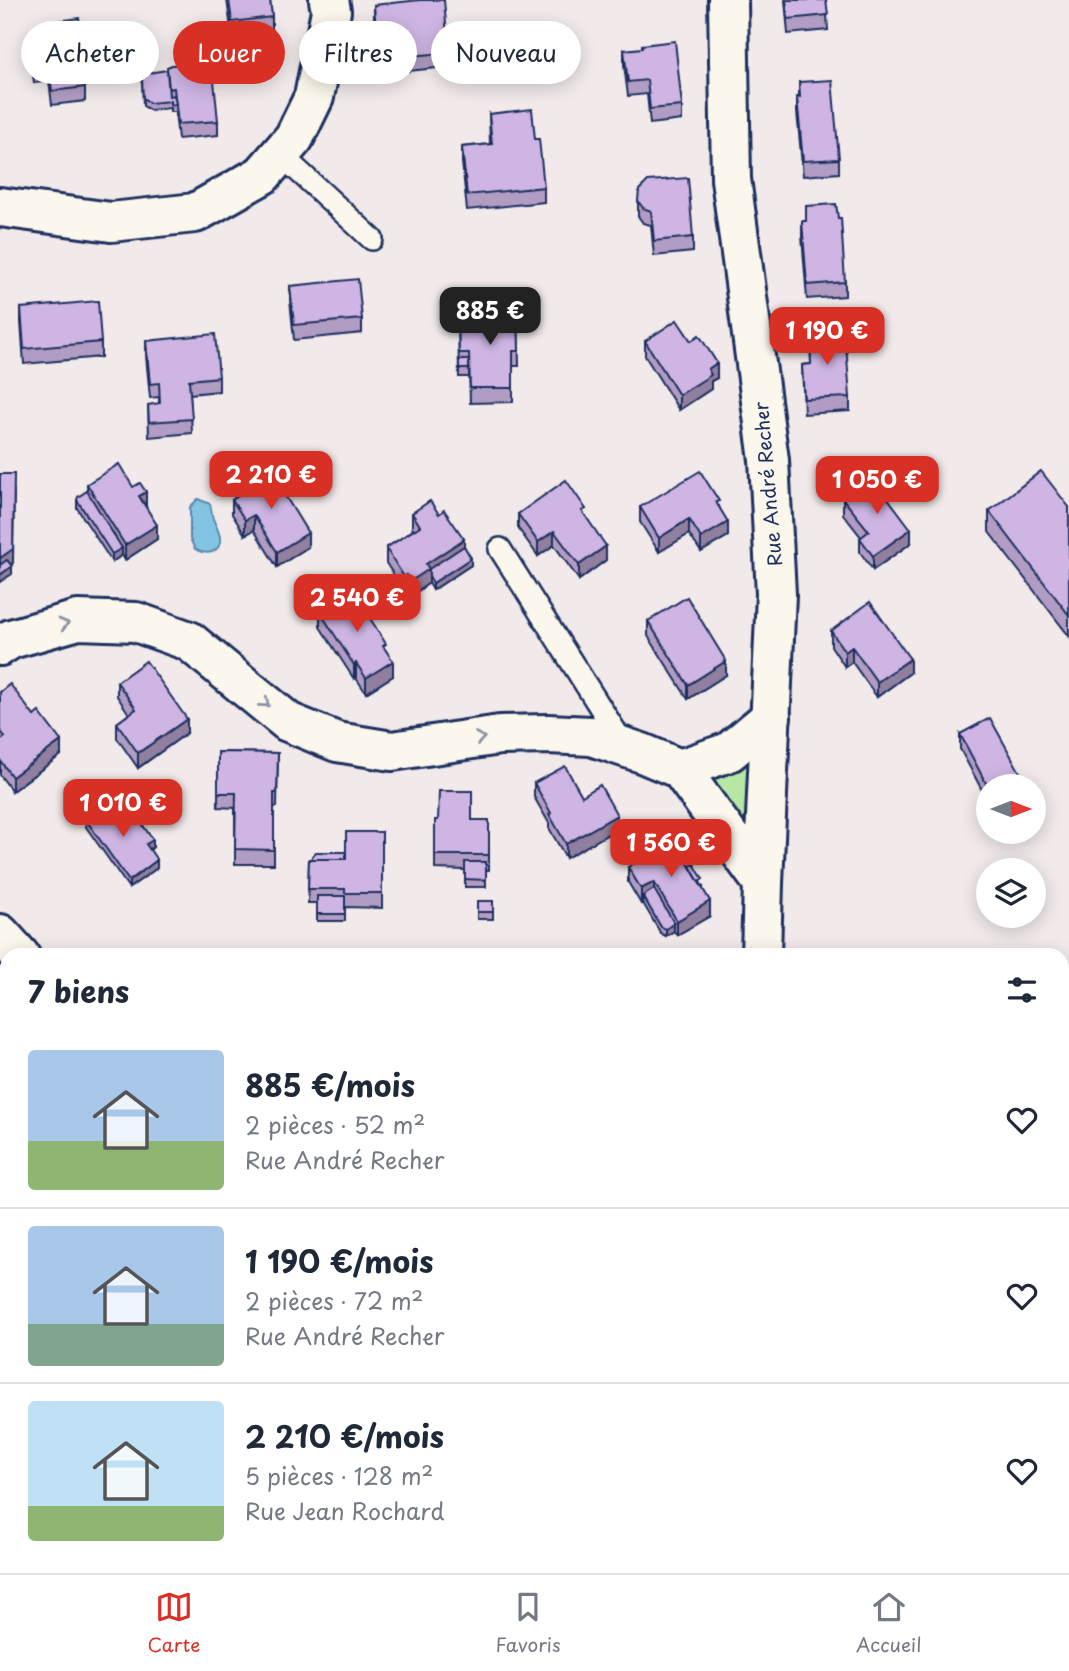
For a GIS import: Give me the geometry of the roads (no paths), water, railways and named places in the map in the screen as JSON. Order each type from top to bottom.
[{"type":"street","points":[[0,208],[111,222],[195,213],[262,175],[294,138],[314,97],[331,10],[330,0]]},
{"type":"street","name":"Rue André Recher","points":[[728,0],[731,179],[769,460],[776,594],[761,948]]},
{"type":"street","points":[[0,646],[11,639],[78,620],[136,622],[189,641],[288,722],[337,742],[392,751],[500,735],[591,736],[680,769],[763,883]]},
{"type":"street","points":[[680,769],[729,752],[771,718]]},
{"type":"street","points":[[0,934],[13,948]]},
{"type":"lane","points":[[280,154],[372,239]]},
{"type":"lane","points":[[500,549],[625,748]]},
{"type":"water","points":[[198,499],[210,504],[219,533],[219,546],[212,552],[195,549],[190,539],[190,507]]}]
